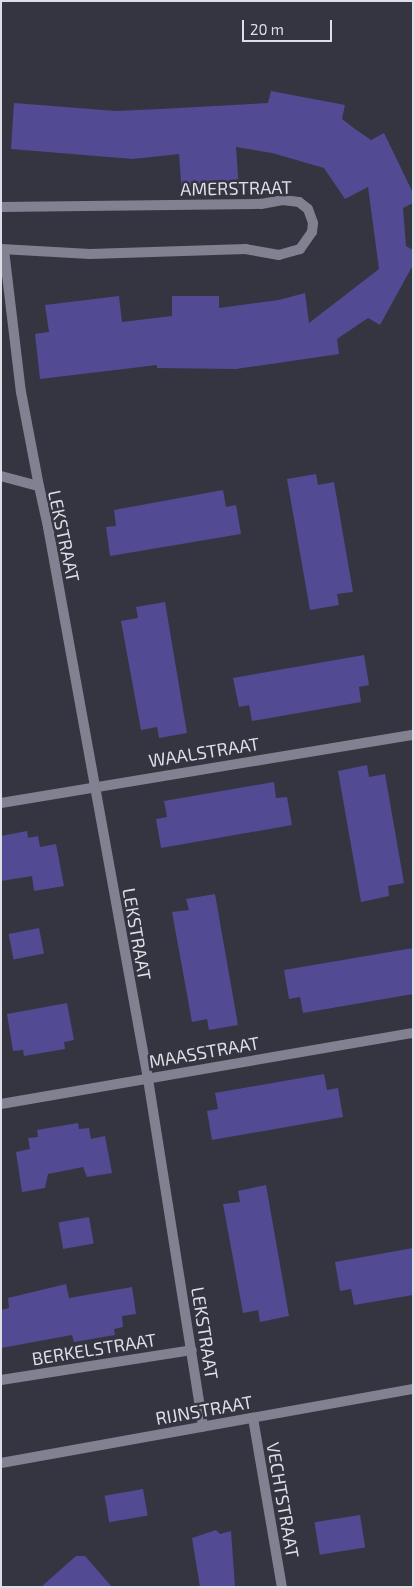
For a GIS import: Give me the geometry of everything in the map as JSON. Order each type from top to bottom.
[{"type":"street","name":"AMERSTRAAT","points":[[1,208],[262,204],[283,200],[299,202],[308,208],[312,223],[312,232],[300,249],[279,255],[246,248],[90,254],[3,249],[21,392],[38,486]]},
{"type":"street","name":"LEKSTRAAT","points":[[1,476],[38,486],[148,1080],[203,1427]]},
{"type":"street","name":"WAALSTRAAT","points":[[1,803],[412,738]]},
{"type":"street","name":"MAASSTRAAT","points":[[1,1104],[413,1033]]},
{"type":"street","name":"BERKELSTRAAT","points":[[1,1380],[192,1350]]},
{"type":"street","name":"RIJNSTRAAT","points":[[1,1463],[413,1389]]},
{"type":"street","name":"VECHTSTRAAT","points":[[253,1418],[282,1587]]},
{"type":"building","points":[[271,91],[345,105],[342,119],[355,129],[371,140],[384,133],[413,193],[413,203],[403,208],[406,246],[413,250],[413,265],[380,325],[368,318],[337,339],[339,354],[236,369],[157,368],[157,365],[40,379],[35,334],[49,332],[45,305],[119,296],[122,322],[172,316],[172,296],[219,296],[219,308],[279,300],[305,293],[309,323],[379,269],[368,187],[345,199],[324,168],[272,153],[236,147],[239,190],[182,194],[179,154],[133,159],[11,149],[14,103],[116,111],[160,109],[268,103]]},
{"type":"building","points":[[316,474],[318,485],[334,482],[353,592],[337,594],[339,605],[310,610],[287,479]]},
{"type":"building","points":[[223,490],[226,507],[236,505],[241,534],[110,556],[106,527],[116,526],[114,510]]},
{"type":"building","points":[[165,602],[187,733],[159,738],[157,727],[141,730],[121,621],[138,618],[136,607]]},
{"type":"building","points":[[364,655],[369,685],[359,687],[361,702],[252,721],[249,705],[239,707],[233,678]]},
{"type":"building","points":[[367,765],[369,777],[385,774],[404,883],[388,886],[389,896],[361,902],[338,771]]},
{"type":"building","points":[[274,782],[276,798],[287,797],[292,825],[161,848],[156,819],[167,817],[164,801]]},
{"type":"building","points":[[27,831],[28,838],[38,836],[40,847],[56,844],[64,886],[34,891],[32,876],[1,881],[1,836]]},
{"type":"building","points":[[215,894],[238,1025],[209,1030],[207,1019],[192,1022],[172,912],[189,910],[186,899]]},
{"type":"building","points":[[39,928],[44,954],[14,959],[9,934]]},
{"type":"building","points":[[413,948],[413,994],[303,1013],[300,997],[289,999],[284,970]]},
{"type":"building","points":[[67,1003],[74,1040],[64,1042],[65,1049],[24,1056],[23,1050],[13,1051],[7,1014]]},
{"type":"building","points":[[324,1074],[327,1090],[338,1088],[343,1117],[212,1140],[207,1111],[218,1109],[215,1093]]},
{"type":"building","points":[[78,1123],[79,1129],[89,1128],[91,1139],[105,1136],[112,1173],[87,1177],[83,1167],[48,1174],[45,1188],[22,1192],[16,1152],[30,1149],[28,1138],[38,1137],[37,1130]]},
{"type":"building","points":[[266,1185],[289,1316],[260,1322],[258,1310],[243,1313],[223,1204],[240,1202],[238,1191]]},
{"type":"building","points":[[89,1217],[94,1244],[63,1249],[58,1222]]},
{"type":"building","points":[[413,1248],[413,1295],[354,1305],[351,1289],[340,1291],[335,1262]]},
{"type":"building","points":[[66,1284],[69,1298],[132,1287],[136,1314],[122,1316],[123,1327],[114,1329],[115,1335],[74,1342],[72,1335],[1,1348],[1,1310],[9,1308],[8,1298]]},
{"type":"building","points":[[143,1489],[148,1516],[109,1522],[105,1496]]},
{"type":"building","points":[[360,1515],[365,1548],[320,1555],[315,1522]]},
{"type":"building","points":[[216,1530],[220,1534],[231,1531],[235,1587],[200,1587],[192,1538]]},
{"type":"building","points":[[76,1556],[85,1556],[112,1587],[41,1587]]}]
